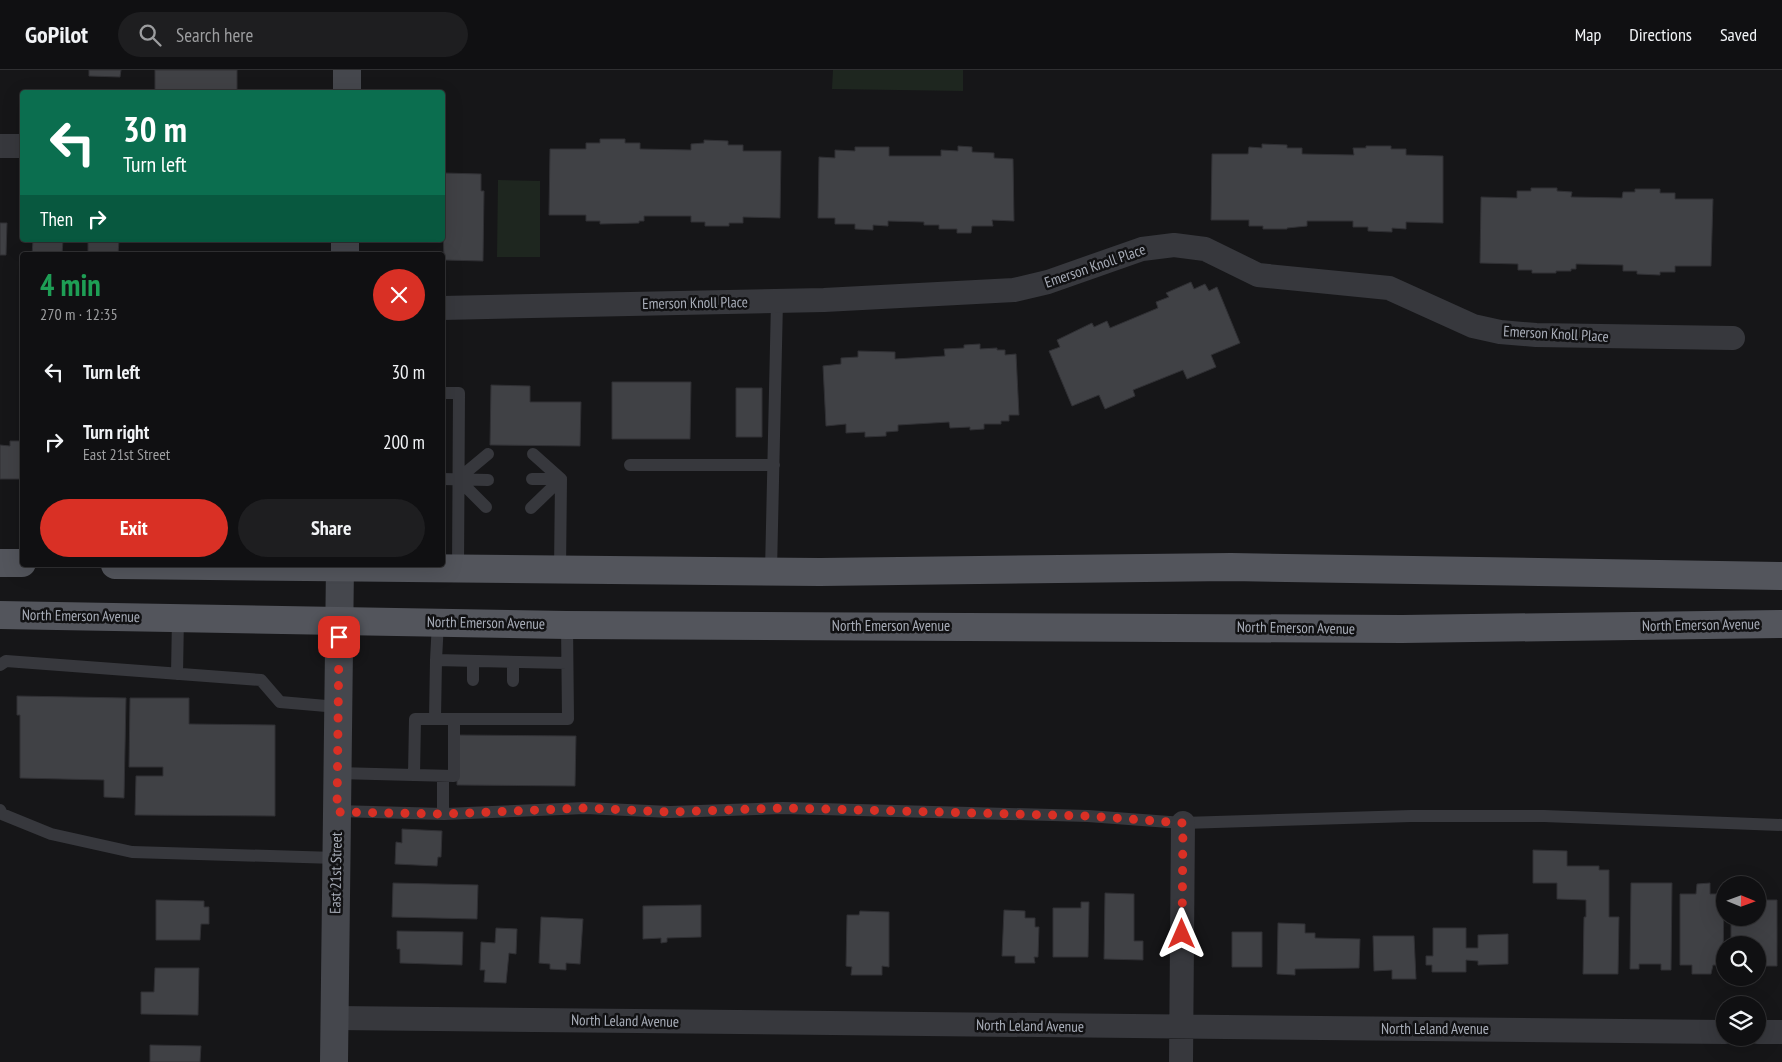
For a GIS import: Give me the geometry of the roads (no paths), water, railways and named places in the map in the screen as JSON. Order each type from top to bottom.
[{"type":"main road","points":[[347,70],[347,90]]},
{"type":"main road","points":[[0,563],[20,563]]},
{"type":"main road","name":"East 21st Street","points":[[334,1062],[340,567]]},
{"type":"main road","points":[[379,567],[560,570],[938,571],[1231,567],[1782,576]]},
{"type":"main road","name":"North Emerson Avenue","points":[[0,615],[567,624],[1411,629],[1782,624]]},
{"type":"street","points":[[0,146],[20,146]]},
{"type":"street","name":"Emerson Knoll Place","points":[[445,308],[777,301],[1014,290],[1048,282],[1142,249],[1174,245],[1205,249],[1258,275],[1389,288],[1473,326],[1500,332],[1536,336],[1733,338]]},
{"type":"street","points":[[1181,1062],[1183,823]]},
{"type":"street","name":"North Leland Avenue","points":[[335,1018],[1716,1032]]},
{"type":"street","points":[[1766,1032],[1782,1032]]},
{"type":"lane","points":[[771,571],[777,301]]},
{"type":"lane","points":[[445,393],[459,393],[458,569]]},
{"type":"lane","points":[[458,479],[488,454]]},
{"type":"lane","points":[[532,454],[561,479],[560,570]]},
{"type":"lane","points":[[630,465],[774,465]]},
{"type":"lane","points":[[445,479],[488,480]]},
{"type":"lane","points":[[458,479],[486,507]]},
{"type":"lane","points":[[532,479],[561,479]]},
{"type":"lane","points":[[531,508],[561,479]]},
{"type":"lane","points":[[177,674],[178,617]]},
{"type":"lane","points":[[435,719],[438,622]]},
{"type":"lane","points":[[414,775],[415,719],[454,719],[473,713],[514,713],[568,719],[567,624]]},
{"type":"lane","points":[[436,660],[567,663]]},
{"type":"lane","points":[[0,665],[6,661],[261,680],[280,702],[338,707]]},
{"type":"lane","points":[[473,661],[473,680]]},
{"type":"lane","points":[[513,681],[514,662]]},
{"type":"lane","points":[[337,773],[454,776],[454,719]]},
{"type":"lane","points":[[442,814],[443,776]]},
{"type":"lane","points":[[337,812],[442,814],[585,808],[670,812],[783,808],[1088,816],[1183,823],[1411,816],[1544,816],[1782,825]]},
{"type":"lane","points":[[0,810],[2,814],[51,834],[132,852],[336,858]]}]
